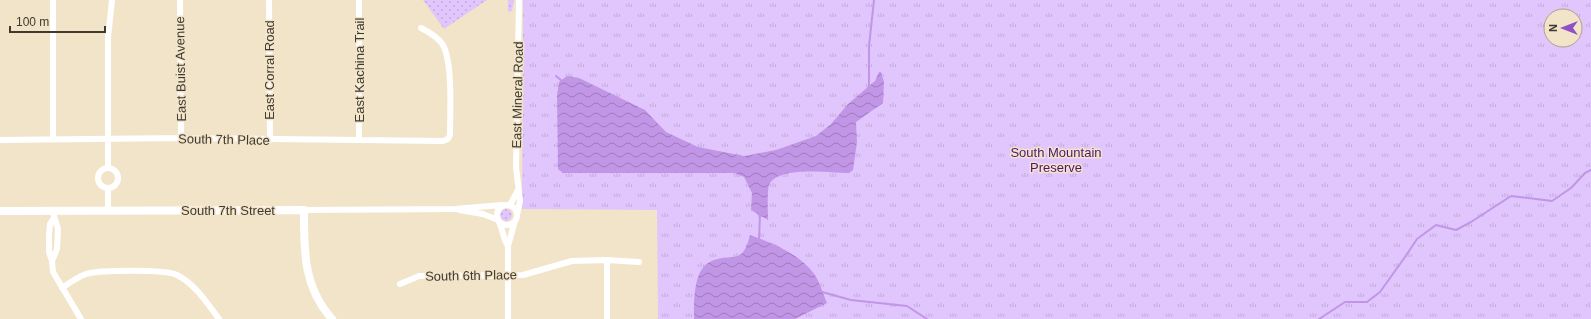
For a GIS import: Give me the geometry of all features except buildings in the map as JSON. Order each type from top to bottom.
[{"type":"street","points":[[53,0],[54,139]]},
{"type":"street","points":[[108,168],[108,38],[112,0]]},
{"type":"street","name":"East Buist Avenue","points":[[180,0],[181,138]]},
{"type":"street","name":"East Corral Road","points":[[269,0],[270,140]]},
{"type":"street","name":"East Kachina Trail","points":[[359,0],[359,140]]},
{"type":"street","name":"East Mineral Road","points":[[508,319],[508,246],[520,201],[516,167],[519,0]]},
{"type":"street","name":"South 7th Place","points":[[0,140],[181,138],[444,141],[448,139],[450,135],[448,59],[443,45],[438,39],[421,28]]},
{"type":"street","points":[[108,168],[116,172],[118,180],[115,186],[108,188],[101,185],[98,178],[101,172],[108,168]]},
{"type":"street","points":[[108,188],[108,211]]},
{"type":"street","points":[[516,218],[515,209],[510,205],[518,190]]},
{"type":"street","points":[[498,221],[497,212],[502,205]]},
{"type":"street","name":"South 7th Street","points":[[0,211],[54,214],[108,211],[455,209],[510,205]]},
{"type":"street","name":"South 7th Street","points":[[455,209],[483,214],[508,225],[516,218]]},
{"type":"street","points":[[304,210],[305,257],[309,277],[320,304],[332,319]]},
{"type":"street","points":[[54,214],[50,224],[49,235],[49,252],[53,272],[81,319]]},
{"type":"street","name":"East Mineral Road","points":[[498,221],[505,242],[508,246]]},
{"type":"street","points":[[607,260],[607,319]]},
{"type":"street","name":"South 6th Place","points":[[400,284],[419,276],[523,275],[572,261],[607,260],[639,262]]},
{"type":"street","points":[[62,288],[85,274],[97,272],[158,271],[176,274],[190,284],[205,300],[219,319]]},
{"type":"green space","points":[[423,0],[487,0],[444,29]]},
{"type":"green space","points":[[508,0],[514,0],[512,11],[508,12]]},
{"type":"green space","name":"South Mountain Preserve","points":[[523,0],[1591,0],[1591,319],[658,319],[657,210],[522,209]]},
{"type":"green space","points":[[508,209],[511,210],[511,220],[504,221],[501,220],[500,213],[501,210]]},
{"type":"water","points":[[879,72],[881,72],[884,82],[883,103],[856,122],[857,142],[853,170],[849,173],[793,172],[774,179],[768,188],[768,220],[751,210],[752,193],[744,177],[734,173],[563,173],[558,169],[557,95],[559,82],[567,76],[579,78],[645,110],[666,132],[698,147],[744,156],[776,150],[816,136],[831,124],[848,104],[875,81]]},
{"type":"water","points":[[750,235],[786,250],[802,261],[815,275],[827,303],[795,319],[694,319],[695,289],[699,273],[703,267],[716,259],[739,255],[743,252],[747,245]]},
{"type":"waterway","points":[[868,88],[869,46],[874,0]]},
{"type":"waterway","points":[[556,76],[562,81]]},
{"type":"waterway","points":[[1319,319],[1345,302],[1367,302],[1380,292],[1417,239],[1436,225],[1456,230],[1511,196],[1552,201],[1571,188],[1585,173],[1591,170]]},
{"type":"waterway","points":[[759,241],[760,214]]},
{"type":"waterway","points":[[822,292],[851,300],[907,306],[927,319]]}]
